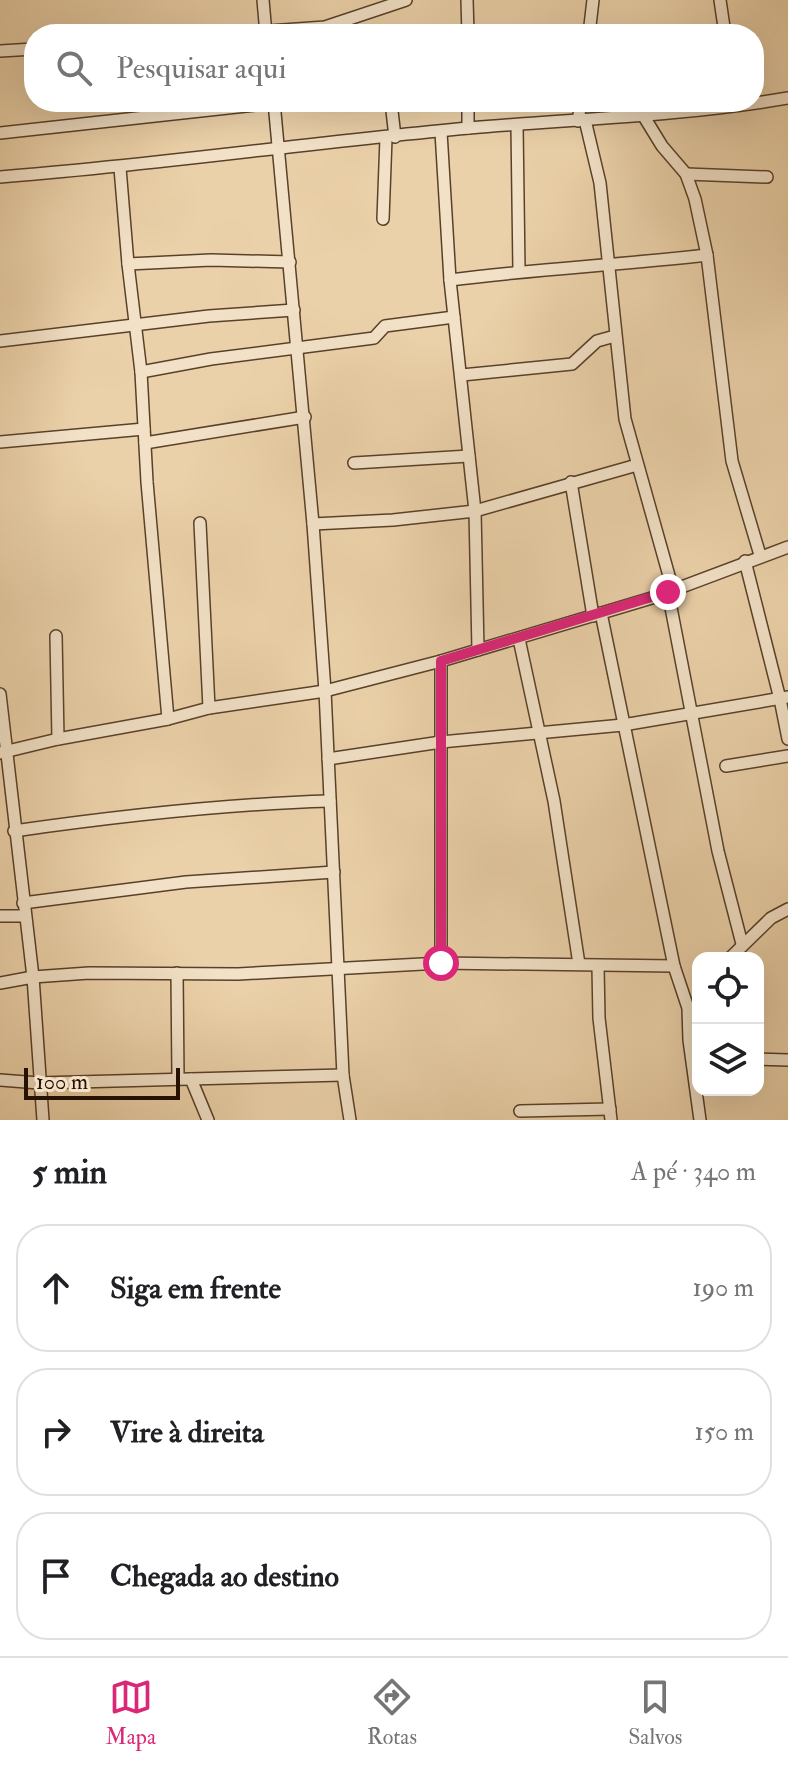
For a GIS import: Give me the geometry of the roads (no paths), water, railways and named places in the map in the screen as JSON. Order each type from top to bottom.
[{"type":"street","points":[[263,0],[265,24]]},
{"type":"street","points":[[334,24],[406,0]]},
{"type":"street","points":[[467,0],[468,24]]},
{"type":"street","points":[[590,24],[593,0]]},
{"type":"street","points":[[720,0],[724,24]]},
{"type":"street","points":[[0,51],[24,50]]},
{"type":"street","points":[[764,101],[788,98]]},
{"type":"street","points":[[0,133],[186,112]]},
{"type":"street","points":[[275,112],[313,524],[325,691],[343,1075],[350,1120]]},
{"type":"street","points":[[383,219],[391,112]]},
{"type":"street","points":[[468,112],[468,128]]},
{"type":"street","points":[[582,112],[600,183],[625,419],[652,510],[671,591],[718,851],[742,944]]},
{"type":"street","points":[[0,177],[120,168],[468,128],[670,112]]},
{"type":"street","points":[[643,115],[662,146],[686,174],[695,199],[707,255],[732,461],[760,555]]},
{"type":"street","points":[[517,125],[519,271]]},
{"type":"street","points":[[441,132],[450,280],[475,511],[478,650]]},
{"type":"street","points":[[120,168],[141,372],[168,719]]},
{"type":"street","points":[[686,174],[767,177]]},
{"type":"street","points":[[450,280],[707,255]]},
{"type":"street","points":[[128,264],[211,260],[290,262]]},
{"type":"street","points":[[0,341],[135,324],[294,310]]},
{"type":"street","points":[[141,372],[211,359],[374,338],[385,326],[454,317]]},
{"type":"street","points":[[462,375],[572,364],[589,346],[615,336]]},
{"type":"street","points":[[145,443],[305,417]]},
{"type":"street","points":[[0,442],[144,429]]},
{"type":"street","points":[[354,463],[469,456]]},
{"type":"street","points":[[313,524],[393,520],[475,511],[637,465]]},
{"type":"street","points":[[571,482],[674,966],[692,1030]]},
{"type":"street","points":[[200,523],[209,708]]},
{"type":"street","points":[[3,752],[209,708],[325,691],[441,661],[671,591],[788,547]]},
{"type":"street","points":[[745,561],[784,698],[788,739]]},
{"type":"street","points":[[56,636],[58,739]]},
{"type":"street","points":[[519,639],[554,801],[579,964]]},
{"type":"street","points":[[441,661],[441,963]]},
{"type":"street","points":[[0,694],[3,752],[33,977],[43,1120]]},
{"type":"street","points":[[328,759],[441,742],[623,725],[784,698]]},
{"type":"street","points":[[726,766],[788,756]]},
{"type":"street","points":[[14,831],[153,812],[330,801]]},
{"type":"street","points":[[0,916],[186,882],[334,872]]},
{"type":"street","points":[[735,952],[771,918],[788,909]]},
{"type":"street","points":[[0,983],[33,977],[238,974],[441,963],[674,966]]},
{"type":"street","points":[[520,1111],[611,1114],[601,1034],[598,967]]},
{"type":"street","points":[[177,973],[178,1078]]},
{"type":"street","points":[[688,1008],[692,1004]]},
{"type":"street","points":[[764,1059],[788,1060]]},
{"type":"street","points":[[0,1080],[39,1083],[343,1075]]},
{"type":"street","points":[[191,1079],[208,1120]]},
{"type":"street","points":[[698,1096],[700,1120]]}]
